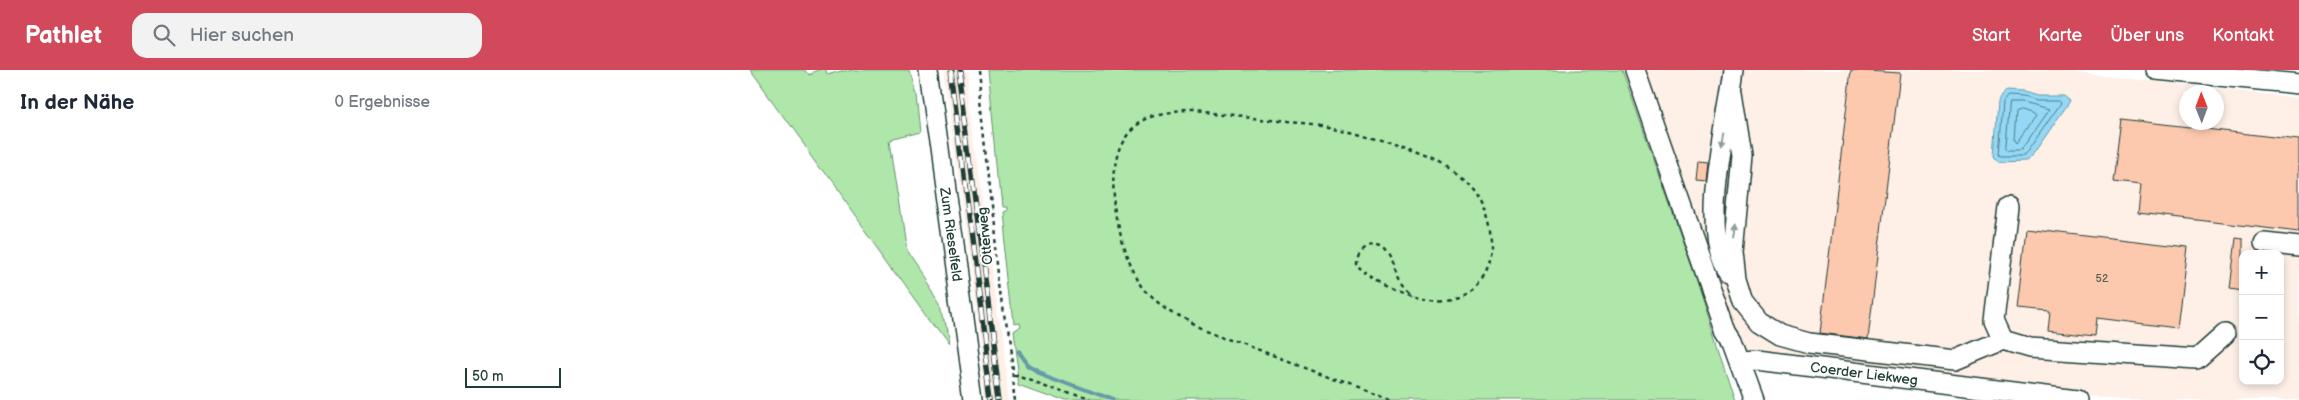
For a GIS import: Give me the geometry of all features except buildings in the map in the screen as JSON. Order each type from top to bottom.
[{"type":"street","name":"Zum Rieselfeld","points":[[929,70],[974,400]]},
{"type":"street","points":[[1635,70],[1725,329],[1732,340],[1754,400]]},
{"type":"street","points":[[1734,70],[1732,92],[1720,153],[1714,211],[1719,246],[1726,268],[1736,279],[1743,302],[1759,322],[1780,335],[1809,343],[1955,360],[2004,340],[2030,348],[2197,359],[2225,334]]},
{"type":"street","points":[[2156,70],[2299,84]]},
{"type":"street","points":[[2004,340],[1994,320],[2008,207]]},
{"type":"street","points":[[2264,244],[2299,247]]},
{"type":"street","name":"Coerder Liekweg","points":[[1740,361],[1757,360],[2077,400]]},
{"type":"path","name":"Otterweg","points":[[978,70],[1000,284],[1015,400]]},
{"type":"path","points":[[1389,400],[1236,341],[1175,315],[1154,300],[1129,261],[1122,242],[1114,198],[1113,171],[1118,147],[1126,132],[1137,122],[1152,116],[1171,112],[1193,112],[1331,126],[1412,152],[1442,164],[1463,177],[1475,190],[1486,211],[1491,233],[1492,251],[1489,265],[1481,279],[1460,296],[1445,299],[1413,295],[1367,278],[1356,266],[1356,259],[1360,249],[1368,245],[1378,246],[1388,254],[1400,282],[1413,295]]},
{"type":"path","points":[[1012,374],[1017,374],[1089,400]]},
{"type":"shaded area","points":[[945,70],[966,70],[1009,400],[987,400]]},
{"type":"shaded area","points":[[1644,70],[2052,70],[2184,85],[2179,85],[2179,130],[2224,130],[2224,89],[2299,98],[2299,400],[2122,400],[1743,354]]},
{"type":"green space","points":[[750,70],[805,70],[808,76],[825,70],[827,77],[852,70],[909,70],[915,91],[919,133],[890,141],[907,251],[941,302],[948,344]]},
{"type":"green space","points":[[988,70],[1622,70],[1696,278],[1735,400],[1065,400],[1018,383],[1011,334],[1020,329],[1019,325],[1014,326],[1002,212],[1005,211],[1005,207],[1001,207]]},
{"type":"water","points":[[2006,91],[2024,92],[2037,96],[2064,96],[2070,101],[2031,157],[2026,161],[1998,162],[1994,156],[1998,101]]},
{"type":"waterway","points":[[1016,351],[1027,366],[1038,372],[1112,400]]},
{"type":"railway","points":[[951,70],[992,400]]},
{"type":"railway","points":[[959,70],[1000,400]]}]
